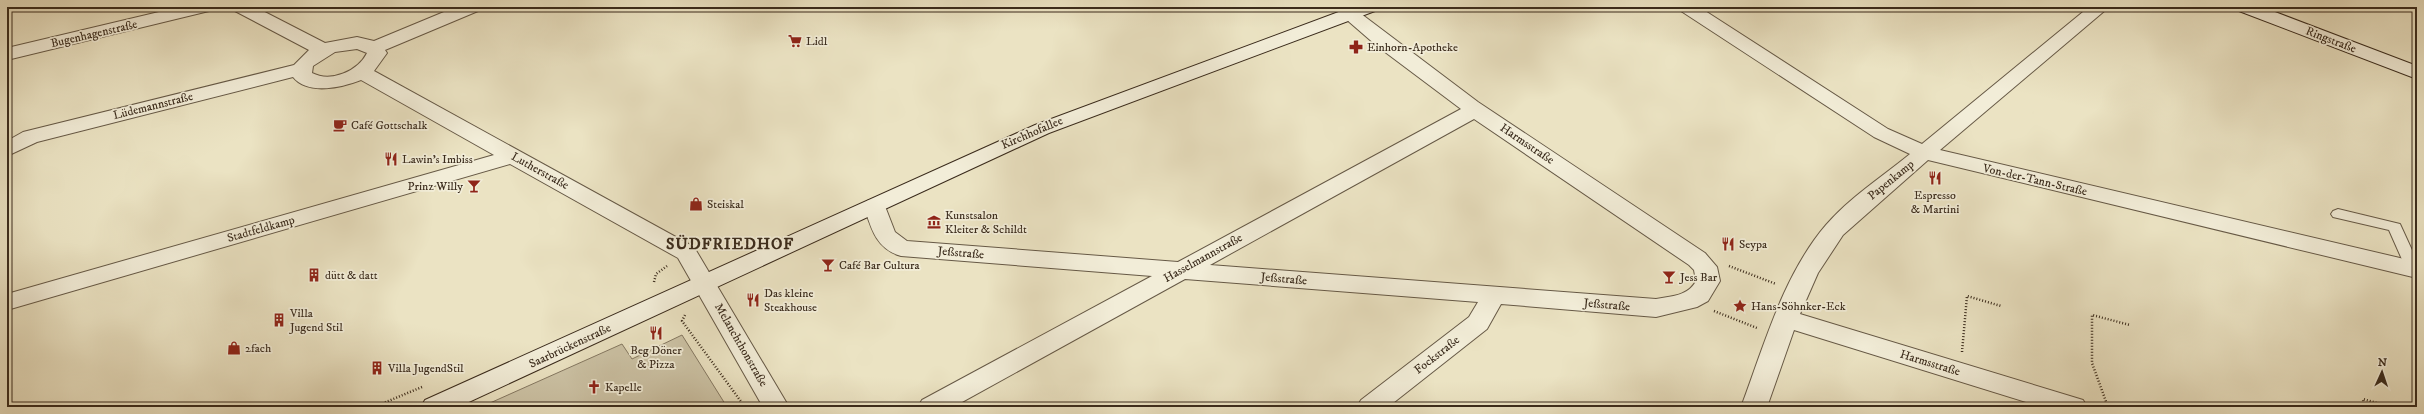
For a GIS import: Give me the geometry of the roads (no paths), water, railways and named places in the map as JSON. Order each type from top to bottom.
[{"type":"street","name":"Bugenhagenstraße","points":[[7,54],[204,7]]},
{"type":"street","points":[[240,7],[324,50]]},
{"type":"street","points":[[374,48],[472,7]]},
{"type":"street","name":"Kirchhofallee","points":[[705,284],[875,206],[946,171],[1090,109],[1345,10],[1369,7]]},
{"type":"street","name":"Von-der-Tann-Straße","points":[[1687,7],[1881,133],[1925,153],[1978,167],[2415,269]]},
{"type":"street","name":"Papenkamp","points":[[1754,407],[1799,292],[1814,259],[1831,233],[1866,201],[2100,7]]},
{"type":"street","name":"Ringstraße","points":[[2245,7],[2417,73]]},
{"type":"street","name":"Harmsstraße","points":[[1345,10],[1475,110],[1697,259],[1705,267],[1708,281]]},
{"type":"street","points":[[357,43],[374,48],[377,53],[375,59],[361,72],[333,82],[308,80],[302,75],[302,69],[310,58],[324,50],[344,44],[357,43]]},
{"type":"street","name":"Lüdemannstraße","points":[[7,149],[30,137],[302,69]]},
{"type":"street","name":"Lutherstraße","points":[[361,72],[686,253],[705,284]]},
{"type":"street","name":"Hasselmannstraße","points":[[931,407],[1475,110]]},
{"type":"street","name":"Stadtfeldkamp","points":[[7,302],[514,156]]},
{"type":"street","name":"Jeßstraße","points":[[875,206],[885,236],[901,248],[1656,308],[1689,301],[1700,295],[1708,281]]},
{"type":"street","name":"Saarbrückenstraße","points":[[434,407],[705,284]]},
{"type":"street","name":"Melanchthonstraße","points":[[705,284],[776,407]]},
{"type":"street","name":"Fockstraße","points":[[1370,407],[1478,323],[1494,296]]},
{"type":"street","name":"Harmsstraße","points":[[1784,328],[2074,407]]},
{"type":"lane","points":[[2338,214],[2396,227],[2415,269]]},
{"type":"place","name":"Lidl","points":[[795,41]]},
{"type":"place","name":"Einhorn-Apotheke","points":[[1356,47]]},
{"type":"place","name":"Café Gottschalk","points":[[340,125]]},
{"type":"place","name":"Lawin’s Imbiss","points":[[391,159]]},
{"type":"place","name":"Espresso & Martini","points":[[1935,178]]},
{"type":"place","name":"Prinz Willy","points":[[474,186]]},
{"type":"place","name":"Steiskal","points":[[696,204]]},
{"type":"place","name":"Kunstsalon Kleiter & Schildt","points":[[934,222]]},
{"type":"place","name":"Seypa","points":[[1728,244]]},
{"type":"place","name":"Café Bar Cultura","points":[[828,265]]},
{"type":"place","name":"dütt & datt","points":[[314,275]]},
{"type":"place","name":"Jess Bar","points":[[1669,277]]},
{"type":"place","name":"Das kleine Steakhouse","points":[[753,300]]},
{"type":"place","name":"Hans-Söhnker-Eck","points":[[1740,306]]},
{"type":"place","name":"Villa Jugend Stil","points":[[279,320]]},
{"type":"place","name":"Beg Döner & Pizza","points":[[656,333]]},
{"type":"place","name":"2fach","points":[[234,348]]},
{"type":"place","name":"Villa JugendStil","points":[[377,368]]},
{"type":"place","name":"Kapelle","points":[[594,387]]},
{"type":"district","name":"SÜDFRIEDHOF","points":[[730,244]]}]
